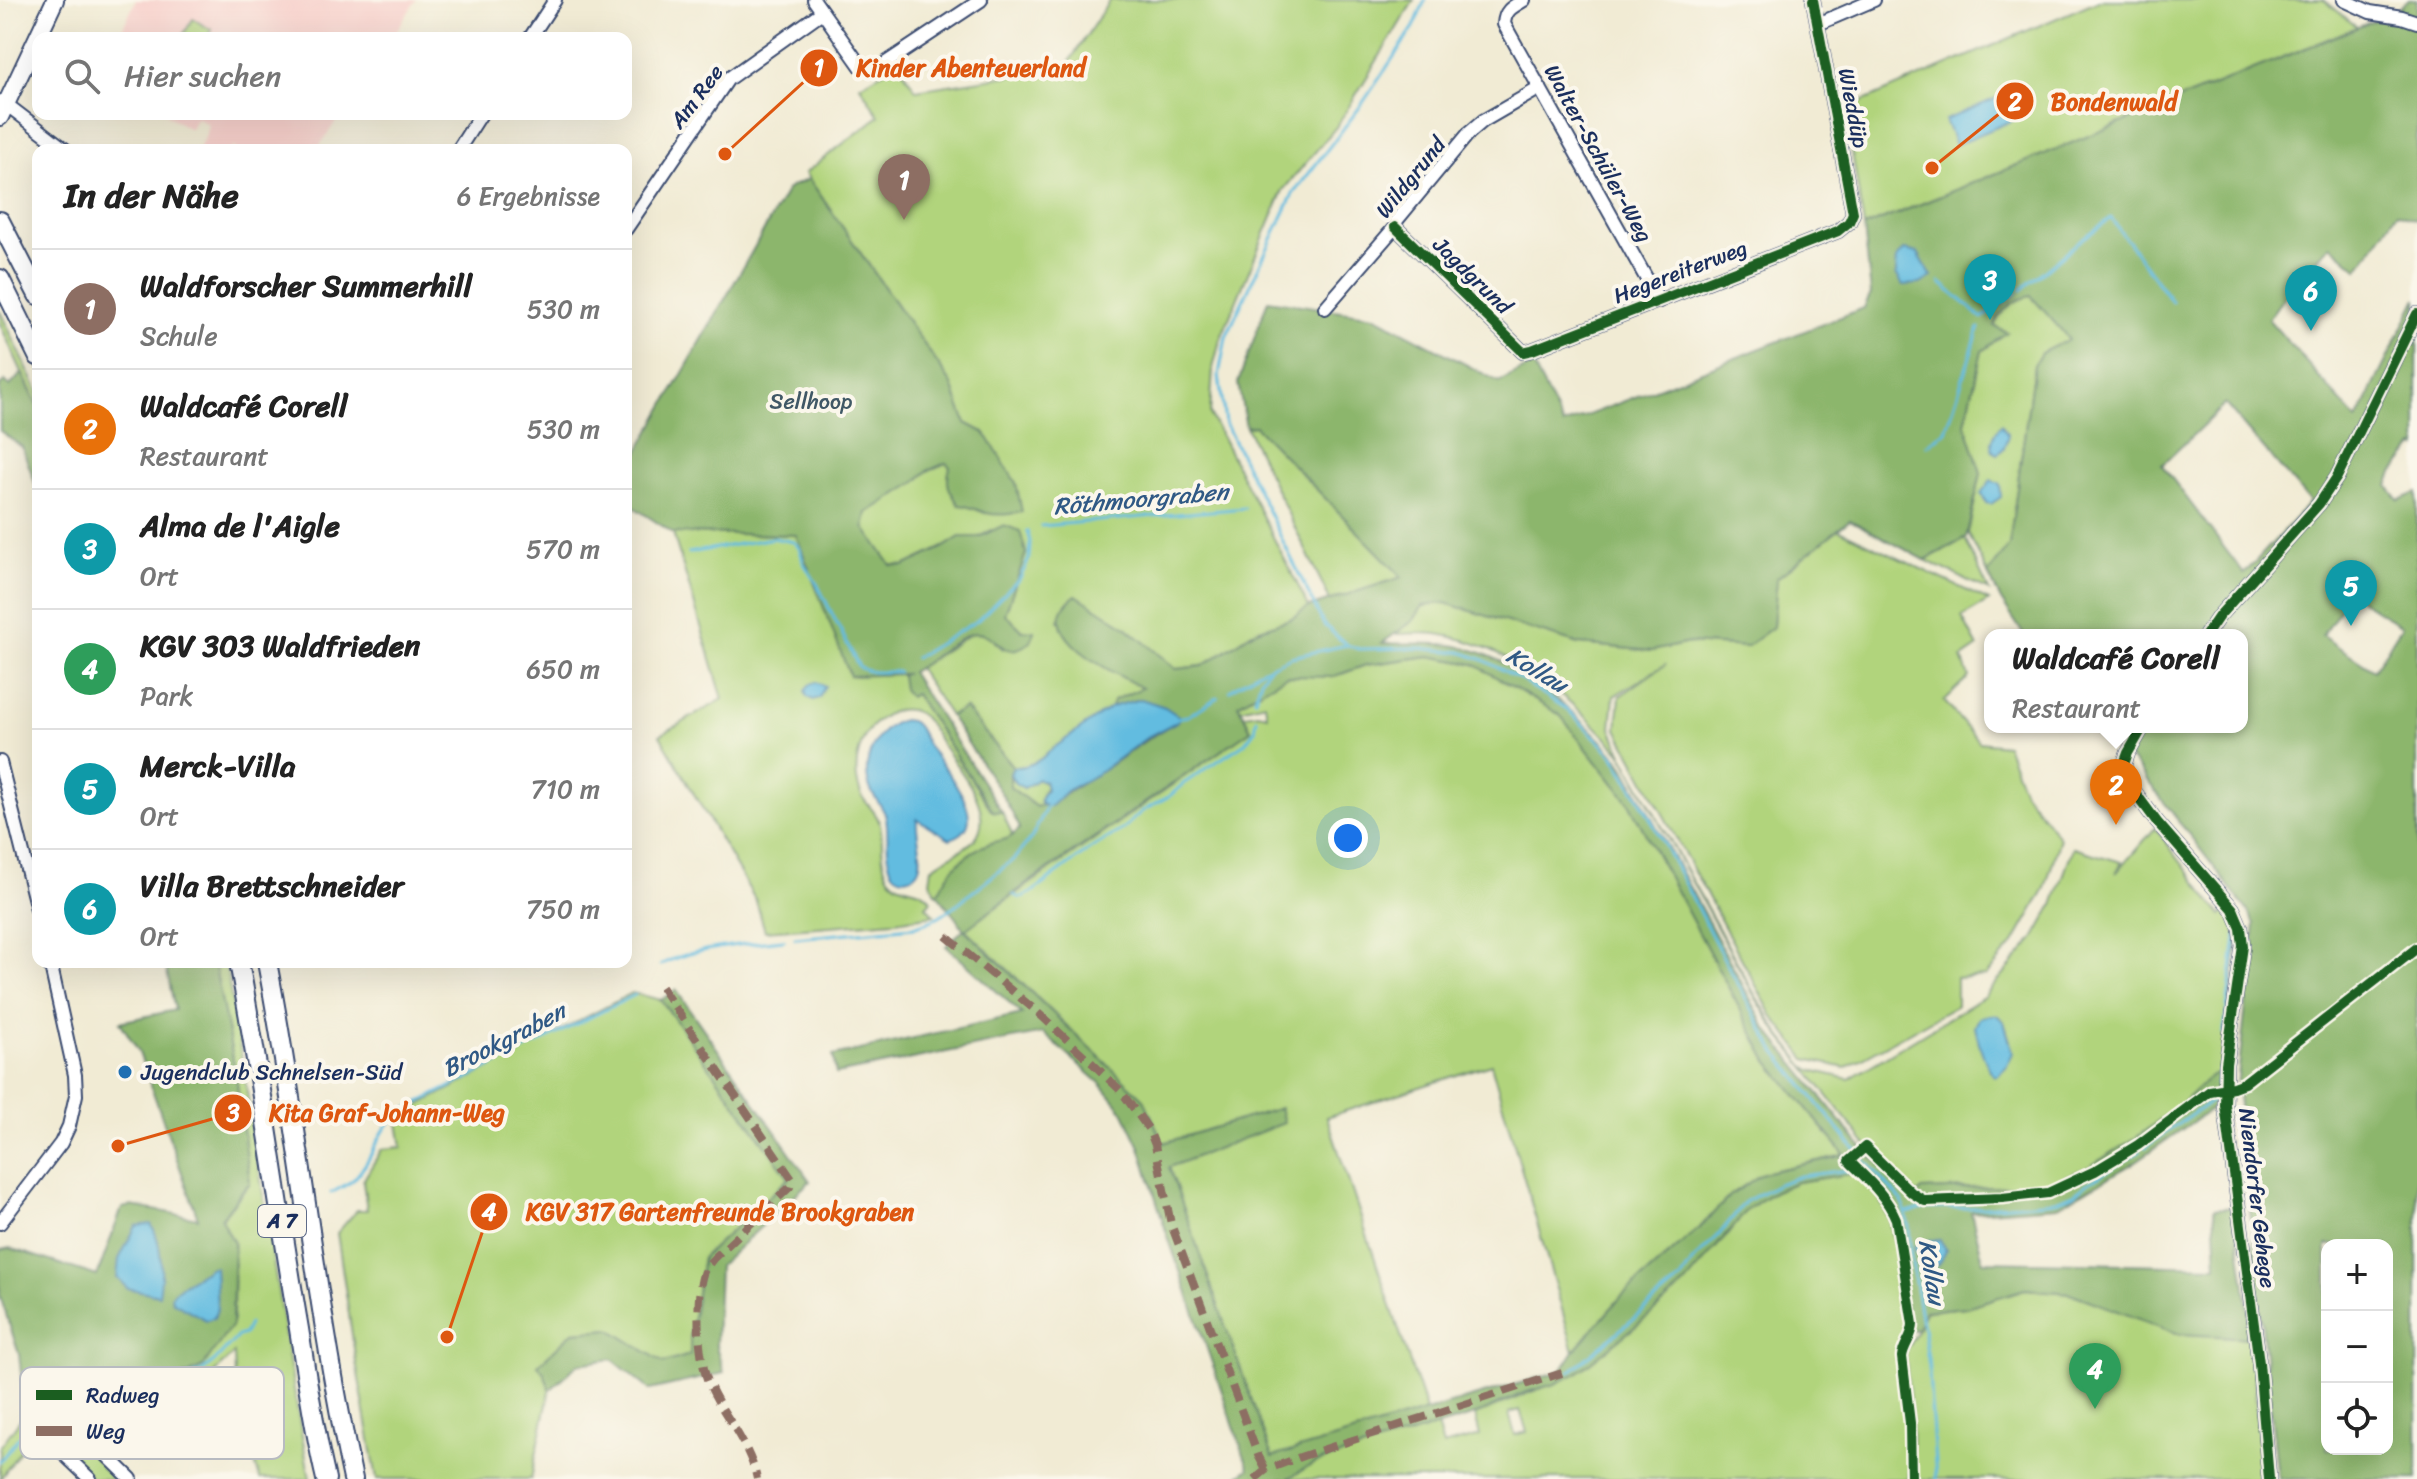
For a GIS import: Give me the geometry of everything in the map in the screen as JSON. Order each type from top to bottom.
[{"type":"highway","points":[[0,221],[32,283]]},
{"type":"highway","points":[[0,279],[32,344]]},
{"type":"highway","name":"A 7","points":[[240,968],[312,1412],[326,1479]]},
{"type":"highway","name":"A 7","points":[[268,968],[323,1316],[353,1479]]},
{"type":"main road","points":[[39,32],[55,0]]},
{"type":"main road","points":[[2,107],[32,46]]},
{"type":"street","points":[[534,32],[555,0]]},
{"type":"street","points":[[814,0],[862,68],[877,69],[981,0]]},
{"type":"street","name":"Walter-Schüler-Weg","points":[[1524,0],[1505,14],[1504,24],[1659,301]]},
{"type":"street","name":"Wieddüp","points":[[1813,0],[1853,213],[1849,222]]},
{"type":"street","points":[[1818,24],[1874,0]]},
{"type":"street","points":[[2344,0],[2370,12],[2417,22]]},
{"type":"street","name":"Am Ree","points":[[632,220],[728,79],[822,12]]},
{"type":"street","name":"Wildgrund","points":[[1325,308],[1395,227],[1397,220],[1469,133],[1483,121],[1540,88]]},
{"type":"street","points":[[2,107],[57,144]]},
{"type":"street","points":[[462,144],[477,120]]},
{"type":"street","name":"Hegereiterweg","points":[[1523,352],[1838,231],[1849,222]]},
{"type":"street","name":"Jagdgrund","points":[[1395,227],[1523,352]]},
{"type":"street","points":[[2210,629],[2319,504],[2337,477],[2417,314]]},
{"type":"street","name":"Niendorfer Gehege","points":[[2140,733],[2124,764],[2128,783],[2157,822],[2233,909],[2241,928],[2243,946],[2226,1064],[2225,1105],[2259,1363],[2269,1479]]},
{"type":"street","points":[[0,762],[6,812],[32,894]]},
{"type":"street","points":[[0,1223],[54,1153],[69,1126],[76,1095],[75,1075],[51,968]]},
{"type":"street","points":[[69,1459],[90,1479]]},
{"type":"street","points":[[111,1459],[131,1479]]},
{"type":"shaded area","points":[[136,0],[416,0],[396,32],[121,32]]},
{"type":"shaded area","points":[[175,120],[196,120],[190,129]]},
{"type":"shaded area","points":[[201,120],[337,120],[321,144],[201,144],[208,124]]},
{"type":"green space","points":[[1110,0],[1414,0],[1337,126],[1283,190],[1220,340],[1213,368],[1210,414],[1309,607],[1290,619],[1257,630],[1202,666],[1176,669],[1126,627],[1076,596],[1066,603],[1059,621],[1107,668],[1143,688],[1114,700],[1111,707],[1037,762],[1013,767],[965,708],[950,716],[918,668],[972,633],[986,634],[1003,649],[1022,630],[1005,614],[1026,553],[991,530],[979,537],[960,537],[904,566],[891,565],[864,528],[867,513],[916,482],[927,471],[946,462],[969,506],[985,513],[985,433],[966,423],[951,383],[805,173],[879,116],[860,85],[898,63],[916,90],[1066,67]]},
{"type":"green space","points":[[2099,0],[2324,0],[2357,27],[1864,227],[1845,109]]},
{"type":"green space","points":[[2409,0],[2417,0],[2417,220],[2397,213],[2358,269],[2330,245],[2295,282],[2268,319],[2357,420],[2417,298],[2417,448],[2414,447],[2393,473],[2388,486],[2399,500],[2417,493],[2417,1479],[2278,1479],[2237,1086],[2255,924],[2111,733],[2248,733],[2248,629],[2020,629],[2001,600],[1988,574],[2009,546],[2034,365],[2041,353],[2069,339],[2031,296],[2004,310],[1994,326],[2007,332],[1982,351],[1965,423],[1981,473],[1966,538],[1925,560],[1850,520],[1777,578],[1773,627],[1746,647],[1689,643],[1652,651],[1579,644],[1445,603],[1423,606],[1413,621],[1382,643],[1452,645],[1499,660],[1548,692],[1609,748],[1624,767],[1766,1028],[1859,1144],[1912,1197],[1922,1190],[2045,1185],[2089,1167],[2137,1137],[2221,1071],[2220,1103],[2132,1164],[2058,1206],[1971,1212],[1983,1261],[2217,1266],[2214,1209],[2234,1207],[2252,1338],[2179,1334],[2070,1293],[2025,1289],[1966,1307],[1925,1311],[1918,1329],[1909,1331],[1892,1225],[1879,1198],[1855,1173],[1797,1182],[1775,1191],[1748,1209],[1686,1283],[1576,1374],[1475,1415],[1315,1463],[1287,1479],[1234,1479],[1249,1469],[1140,1147],[1123,1111],[1101,1084],[1043,1033],[836,1074],[833,1056],[1022,1014],[946,946],[964,929],[936,892],[965,857],[980,847],[1008,838],[1020,828],[1003,796],[950,716],[965,708],[1013,767],[1010,787],[1036,807],[1051,806],[1176,722],[1141,699],[1111,707],[1114,700],[1142,688],[1095,661],[1067,636],[1061,623],[1063,609],[1076,595],[1126,627],[1176,669],[1202,666],[1257,630],[1290,619],[1309,607],[1402,577],[1255,426],[1246,427],[1238,383],[1268,300],[1374,316],[1499,382],[1533,365],[1563,425],[1864,308],[1871,294],[1864,227],[2378,19]],"holes":[[[2225,404],[2310,502],[2244,574],[2162,465]],[[2350,593],[2402,626],[2374,670],[2322,636]],[[1429,656],[1474,664],[1560,715],[1628,801],[1768,1061],[1845,1155],[1763,1173],[1731,1195],[1696,1231],[1621,1297],[1574,1351],[1561,1371],[1272,1457],[1169,1167],[1284,1123],[1280,1108],[1163,1143],[1144,1099],[965,930],[1028,883],[1251,730],[1238,704],[1286,676],[1332,677],[1366,665]]]},
{"type":"green space","points":[[193,19],[212,30],[211,32],[185,32]]},
{"type":"green space","name":"Sellhoop","points":[[809,179],[951,383],[966,423],[985,433],[1016,483],[1022,512],[986,513],[959,505],[949,487],[950,467],[946,463],[927,471],[916,482],[867,513],[864,527],[891,565],[904,566],[960,537],[979,537],[1004,525],[1020,531],[1026,553],[1005,614],[1022,630],[1034,631],[1031,642],[1020,648],[1005,649],[990,637],[975,633],[961,638],[911,672],[1002,812],[993,811],[915,694],[909,697],[903,689],[901,676],[904,674],[850,676],[796,535],[673,533],[632,506],[632,462],[792,186]]},
{"type":"green space","points":[[2031,296],[2070,339],[2041,353],[2034,365],[2009,546],[1988,574],[1968,533],[1981,473],[1965,423],[1982,351],[2006,332],[1994,326],[2009,306]]},
{"type":"green space","points":[[0,311],[32,378],[32,394],[0,324]]},
{"type":"green space","points":[[22,373],[32,394],[32,474],[22,447],[0,431],[0,386],[5,381],[10,386]]},
{"type":"green space","points":[[1255,426],[1402,577],[1331,602],[1246,427]]},
{"type":"green space","points":[[1837,529],[1989,601],[1962,617],[1978,647],[1962,658],[1969,677],[1944,701],[1979,742],[2006,745],[2024,792],[2060,838],[2045,888],[2014,943],[1986,976],[1956,978],[1956,1006],[1845,1068],[1806,1059],[1772,1015],[1617,729],[1620,696],[1666,664],[1614,696],[1611,728],[1622,754],[1562,695],[1516,663],[1464,640],[1432,633],[1394,634],[1413,621],[1423,605],[1445,603],[1579,644],[1652,651],[1689,643],[1745,647],[1773,627],[1777,578]]},
{"type":"green space","points":[[673,533],[796,535],[850,676],[906,673],[915,694],[992,811],[1002,812],[1013,836],[1010,840],[1003,841],[939,893],[936,892],[930,881],[932,868],[974,840],[980,829],[979,804],[965,778],[920,714],[904,709],[894,711],[880,719],[866,735],[858,756],[857,778],[863,798],[880,824],[887,873],[900,885],[923,892],[931,901],[926,906],[934,915],[765,931],[756,901],[660,735],[723,699]]},
{"type":"green space","points":[[1965,539],[1989,591],[1925,560]]},
{"type":"green space","points":[[1429,656],[1474,664],[1560,715],[1628,801],[1768,1061],[1845,1155],[1763,1173],[1731,1195],[1696,1231],[1621,1297],[1574,1351],[1491,1064],[1327,1117],[1427,1413],[1272,1458],[1169,1167],[1284,1123],[1280,1109],[1163,1143],[1144,1099],[965,929],[1251,730],[1244,715],[1267,715],[1265,703],[1240,709],[1238,704],[1286,676],[1342,674],[1366,665]]},
{"type":"green space","points":[[1622,754],[1755,995],[1781,1036],[1811,1070],[1849,1079],[1985,996],[2034,939],[2053,905],[2073,848],[2122,862],[2116,873],[2155,828],[2221,915],[2228,911],[2238,942],[2221,1071],[2137,1137],[2089,1167],[2045,1185],[1922,1190],[1917,1194],[1866,1144],[1780,1036],[1754,995]],"holes":[[[2004,1022],[2010,1041],[1987,1067]]]},
{"type":"green space","points":[[1010,774],[1015,783],[1024,788],[1038,779],[1047,784],[1040,799],[1042,805],[1036,807],[1010,787]]},
{"type":"green space","points":[[166,968],[215,968],[236,1075],[250,1183],[221,1219],[234,1243],[232,1325],[203,1367],[20,1367],[0,1296],[0,1250],[10,1248],[97,1276],[122,1208],[131,1206],[198,1218],[138,1050],[120,1022],[175,1010]]},
{"type":"green space","points":[[215,968],[226,968],[310,1479],[260,1479],[254,1459],[284,1459],[284,1367],[235,1367],[234,1353],[220,1367],[203,1367],[233,1321],[234,1243],[221,1219],[250,1183],[236,1075]]},
{"type":"green space","points":[[676,990],[810,1181],[719,1266],[716,1346],[724,1373],[650,1390],[612,1359],[578,1364],[550,1390],[538,1365],[573,1332],[610,1329],[664,1363],[690,1355],[690,1335],[703,1257],[789,1178],[661,1000]]},
{"type":"green space","points":[[632,993],[661,1000],[789,1178],[703,1257],[690,1335],[690,1355],[664,1363],[610,1329],[573,1332],[538,1365],[550,1390],[531,1479],[377,1479],[337,1233],[357,1210],[367,1210],[363,1181],[382,1149],[402,1147],[397,1117]]},
{"type":"green space","points":[[1856,1173],[1879,1198],[1889,1215],[1911,1331],[1900,1352],[1908,1424],[1909,1479],[1287,1479],[1315,1463],[1437,1426],[1443,1446],[1480,1436],[1475,1415],[1576,1374],[1656,1310],[1724,1239],[1748,1209],[1775,1191],[1797,1182]],"holes":[[[1520,1410],[1527,1432],[1515,1435],[1509,1413]]]},
{"type":"green space","points":[[2025,1289],[2070,1293],[2179,1333],[2252,1338],[2261,1479],[1913,1479],[1905,1352],[1925,1311],[1966,1307]]},
{"type":"green space","points":[[20,1420],[20,1451],[0,1479],[0,1447]]},
{"type":"green space","points":[[72,1459],[107,1459],[128,1479],[93,1479]]},
{"type":"water","points":[[2006,94],[2016,119],[1955,145],[1945,120]]},
{"type":"water","points":[[1904,250],[1918,253],[1932,277],[1920,284],[1903,285],[1896,274],[1897,258]]},
{"type":"water","points":[[2001,424],[2008,435],[2004,448],[1998,454],[1994,452],[1992,441]]},
{"type":"water","points":[[1991,480],[2000,485],[2001,497],[1991,504],[1986,503],[1981,493]]},
{"type":"water","points":[[816,682],[825,686],[819,698],[813,700],[807,697],[805,691]]},
{"type":"water","points":[[1141,699],[1165,707],[1180,717],[1096,775],[1066,791],[1051,806],[1042,805],[1040,799],[1046,789],[1044,781],[1038,779],[1024,788],[1015,783],[1010,774],[1013,767],[1037,762],[1111,707]]},
{"type":"water","points":[[903,720],[917,726],[953,781],[968,809],[969,821],[963,832],[950,839],[917,819],[921,856],[919,868],[914,875],[903,878],[896,875],[891,867],[886,817],[870,789],[867,765],[879,737],[886,729]]},
{"type":"water","points":[[1997,1015],[2004,1022],[2013,1053],[1997,1076],[1993,1075],[1987,1064],[1975,1027],[1979,1018]]},
{"type":"water","points":[[151,1224],[161,1258],[159,1295],[127,1288],[117,1278],[119,1259],[136,1226]]},
{"type":"water","points":[[1940,1240],[1946,1249],[1938,1265],[1923,1261],[1914,1250],[1915,1246]]},
{"type":"water","points":[[215,1267],[217,1309],[214,1318],[206,1320],[172,1301],[171,1296]]},
{"type":"waterway","name":"Kollau","points":[[1425,0],[1414,27],[1360,107],[1293,194],[1226,337],[1219,375],[1225,423],[1324,625],[1347,645],[1359,649],[1417,648],[1461,652],[1484,660],[1567,709],[1613,755],[1646,810],[1775,1051],[1864,1160],[1902,1201],[1909,1228],[1928,1359],[1936,1479]]},
{"type":"waterway","points":[[2077,243],[2111,218],[2125,238]]},
{"type":"waterway","points":[[2127,240],[2172,302]]},
{"type":"waterway","points":[[2021,290],[2075,245]]},
{"type":"waterway","points":[[1940,282],[1982,318],[2016,293]]},
{"type":"waterway","points":[[1926,446],[1946,431],[1979,328]]},
{"type":"waterway","name":"Röthmoorgraben","points":[[1041,526],[1245,508]]},
{"type":"waterway","name":"Röthmoorgraben","points":[[915,658],[978,620],[1020,578],[1029,559],[1027,531]]},
{"type":"waterway","name":"Röthmoorgraben","points":[[689,553],[773,538],[794,542],[859,667],[873,672],[898,672]]},
{"type":"waterway","name":"Brookgraben","points":[[1230,690],[1259,671],[1291,657],[1347,645]]},
{"type":"waterway","points":[[1255,699],[1261,679],[1269,667]]},
{"type":"waterway","name":"Brookgraben","points":[[1176,718],[1188,716],[1218,697]]},
{"type":"waterway","points":[[1014,895],[1020,898],[1031,893],[1090,849],[1123,829],[1141,812],[1171,795],[1245,743],[1255,730],[1257,719]]},
{"type":"waterway","name":"Brookgraben","points":[[795,938],[914,927],[931,921],[1014,859],[1032,837],[1049,802]]},
{"type":"waterway","points":[[2224,1033],[2236,937]]},
{"type":"waterway","name":"Brookgraben","points":[[661,965],[703,951],[784,940]]},
{"type":"waterway","name":"Brookgraben","points":[[331,1193],[351,1182],[360,1172],[386,1127],[400,1112],[635,995]]},
{"type":"waterway","points":[[2217,1084],[2221,1064]]},
{"type":"waterway","points":[[2145,1147],[2213,1100],[2216,1092]]},
{"type":"waterway","points":[[1907,1213],[1926,1208],[1973,1208],[2056,1201],[2074,1194],[2140,1151]]},
{"type":"waterway","points":[[1570,1372],[1681,1279],[1745,1202],[1778,1184],[1801,1176],[1849,1170]]},
{"type":"waterway","name":"Brookgraben","points":[[208,1367],[238,1336],[244,1334],[249,1324]]},
{"type":"waterway","name":"Brookgraben","points":[[0,1461],[20,1436]]},
{"type":"marked path","points":[[946,936],[1089,1060],[1121,1091],[1149,1130],[1155,1145],[1171,1224],[1266,1470]]},
{"type":"marked path","points":[[661,987],[792,1179],[790,1187],[714,1258],[703,1274],[699,1297],[700,1341],[707,1379],[748,1452],[757,1479]]},
{"type":"marked path","points":[[1255,1479],[1266,1470],[1303,1456],[1562,1373]]},
{"type":"cycle path","points":[[1395,227],[1523,352],[1838,231],[1849,222],[1853,213],[1813,0]]},
{"type":"cycle path","points":[[2210,629],[2319,504],[2337,477],[2417,314]]},
{"type":"cycle path","points":[[2140,733],[2124,764],[2128,783],[2157,822],[2233,909],[2241,928],[2243,946],[2226,1064],[2225,1105],[2259,1363],[2269,1479]]},
{"type":"cycle path","points":[[1911,1479],[1910,1423],[1902,1357],[1913,1324],[1896,1219],[1881,1195],[1849,1161],[1865,1147],[1912,1193],[1925,1201],[2048,1193],[2095,1171],[2138,1145],[2210,1091],[2244,1083],[2417,948]]},
{"type":"place","name":"Kinder Abenteuerland","points":[[725,154]]},
{"type":"place","name":"Bondenwald","points":[[1932,168]]},
{"type":"place","name":"Waldforscher Summerhill","points":[[904,220]]},
{"type":"place","name":"Alma de l'Aigle","points":[[1990,320]]},
{"type":"place","name":"Villa Brettschneider","points":[[2311,331]]},
{"type":"place","name":"Merck-Villa","points":[[2351,626]]},
{"type":"place","name":"Waldcafé Corell","points":[[2116,825]]},
{"type":"place","name":"Jugendclub Schnelsen-Süd","points":[[125,1072]]},
{"type":"place","name":"Kita Graf-Johann-Weg","points":[[118,1146]]},
{"type":"place","name":"KGV 317 Gartenfreunde Brookgraben","points":[[447,1337]]},
{"type":"place","name":"KGV 303 Waldfrieden","points":[[2095,1409]]}]
